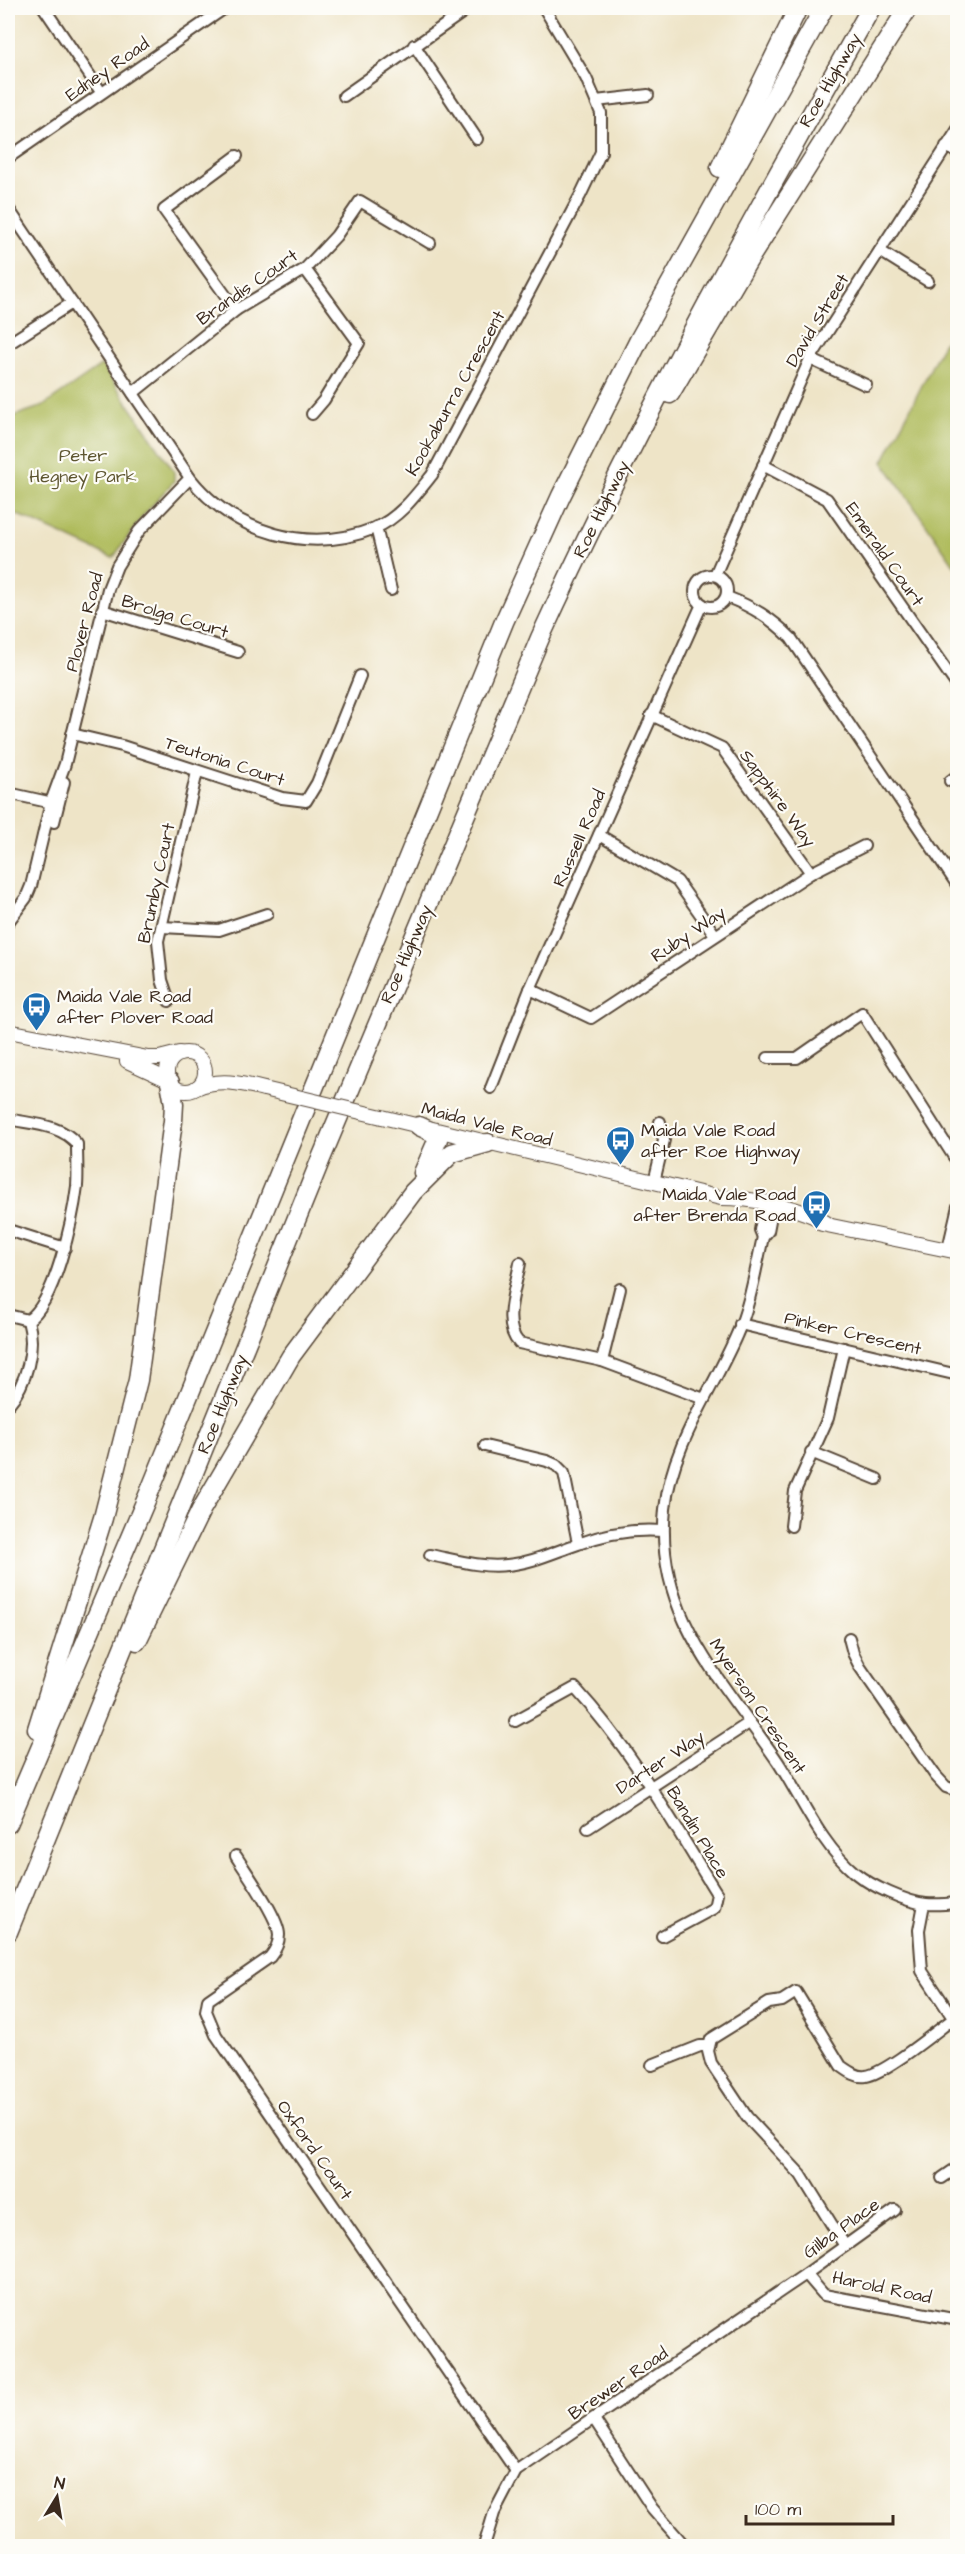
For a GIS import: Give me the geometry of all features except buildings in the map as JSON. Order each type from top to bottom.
[{"type":"highway","points":[[561,496],[638,323],[719,170],[798,8]]},
{"type":"highway","name":"Roe Highway","points":[[8,1824],[149,1493],[504,622],[561,496],[678,268],[824,8]]},
{"type":"highway","name":"Roe Highway","points":[[8,1932],[320,1161],[519,683],[572,567],[675,360],[871,8]]},
{"type":"highway","points":[[519,683],[638,450],[748,261],[908,8]]},
{"type":"highway","points":[[8,1820],[103,1518],[138,1380],[173,1121],[174,1104],[169,1081]]},
{"type":"highway","points":[[413,1192],[438,1142],[435,1135],[419,1126]]},
{"type":"highway","points":[[94,1722],[151,1615],[201,1510],[291,1356],[413,1192],[452,1153],[488,1143]]},
{"type":"main road","points":[[8,1031],[148,1058],[186,1052],[203,1062],[205,1075],[200,1086],[182,1091],[136,1063],[80,1046]]},
{"type":"main road","points":[[169,1081],[167,1068],[169,1062],[180,1053]]},
{"type":"main road","name":"Maida Vale Road","points":[[198,1057],[219,1074],[244,1084],[721,1198],[814,1215],[828,1224],[953,1250]]},
{"type":"main road","name":"Maida Vale Road","points":[[194,1089],[217,1082],[244,1084]]},
{"type":"street","points":[[44,8],[101,92]]},
{"type":"street","name":"Edney Road","points":[[8,158],[225,8]]},
{"type":"street","points":[[344,96],[469,8]]},
{"type":"street","name":"Kookaburra Crescent","points":[[8,208],[204,496],[242,523],[285,538],[332,539],[376,527],[406,507],[432,476],[601,152],[601,113],[586,78],[544,8]]},
{"type":"street","points":[[414,45],[477,139]]},
{"type":"street","points":[[596,101],[648,95]]},
{"type":"street","name":"David Street","points":[[715,575],[810,359],[957,129]]},
{"type":"street","points":[[946,146],[957,153]]},
{"type":"street","points":[[236,310],[164,210],[237,156]]},
{"type":"street","name":"Brandis Court","points":[[133,393],[236,310],[305,269],[336,236],[360,201],[430,243]]},
{"type":"street","points":[[880,251],[928,281]]},
{"type":"street","points":[[305,269],[359,343],[324,400],[312,414]]},
{"type":"street","points":[[8,344],[72,303]]},
{"type":"street","points":[[810,359],[866,385]]},
{"type":"street","name":"Emerald Court","points":[[763,465],[827,499],[957,687]]},
{"type":"street","name":"Plover Road","points":[[8,934],[37,889],[64,764],[102,610],[117,566],[140,531],[190,478]]},
{"type":"street","points":[[376,527],[392,590]]},
{"type":"street","points":[[715,575],[724,582],[728,592],[716,607],[702,604],[696,595],[697,584],[704,577],[715,575]]},
{"type":"street","points":[[726,597],[753,607],[773,619],[791,638],[957,886]]},
{"type":"street","name":"Russell Road","points":[[491,1088],[530,989],[702,604]]},
{"type":"street","name":"Brolga Court","points":[[102,610],[238,652]]},
{"type":"street","name":"Teutonia Court","points":[[72,734],[122,746],[282,798],[306,801],[318,783],[360,676]]},
{"type":"street","name":"Sapphire Way","points":[[651,715],[722,748],[811,873]]},
{"type":"street","name":"Brumby Court","points":[[169,1001],[162,980],[158,940],[197,772]]},
{"type":"street","points":[[8,793],[55,803]]},
{"type":"street","name":"Plover Road","points":[[8,922],[26,898],[31,886],[55,803]]},
{"type":"street","points":[[599,835],[677,881],[715,935]]},
{"type":"street","name":"Ruby Way","points":[[530,989],[591,1018],[811,873],[864,846]]},
{"type":"street","points":[[162,927],[219,930],[267,914]]},
{"type":"street","points":[[768,1058],[798,1058],[862,1013],[956,1159]]},
{"type":"street","points":[[8,1119],[56,1129],[72,1138],[77,1144],[77,1185],[65,1248],[42,1307],[28,1320]]},
{"type":"street","points":[[654,1182],[664,1140],[660,1122]]},
{"type":"street","points":[[953,1250],[957,1206]]},
{"type":"street","name":"Myerson Crescent","points":[[768,1208],[768,1231],[763,1237],[740,1324],[685,1437],[672,1470],[663,1531],[663,1553],[678,1610],[709,1669],[777,1762],[831,1847],[856,1874],[884,1890],[924,1904],[957,1904]]},
{"type":"street","points":[[8,1230],[65,1248]]},
{"type":"street","points":[[520,1263],[510,1323],[514,1338],[519,1343],[602,1360],[704,1399]]},
{"type":"street","points":[[602,1360],[620,1289]]},
{"type":"street","points":[[8,1315],[28,1320]]},
{"type":"street","points":[[8,1405],[19,1391],[30,1355],[33,1339],[28,1320]]},
{"type":"street","name":"Pinker Crescent","points":[[740,1324],[957,1375]]},
{"type":"street","points":[[791,1526],[795,1491],[828,1418],[844,1348]]},
{"type":"street","points":[[484,1446],[547,1461],[556,1465],[564,1473],[578,1543]]},
{"type":"street","points":[[811,1452],[877,1479]]},
{"type":"street","points":[[430,1555],[480,1564],[509,1565],[542,1558],[578,1543],[627,1530],[663,1531]]},
{"type":"street","points":[[849,1638],[860,1667],[935,1775],[946,1786],[957,1791]]},
{"type":"street","name":"Bandin Place","points":[[515,1721],[575,1688],[591,1705],[652,1787],[717,1894],[714,1908],[662,1936]]},
{"type":"street","name":"Darter Way","points":[[588,1828],[749,1723]]},
{"type":"street","name":"Oxford Court","points":[[236,1856],[263,1899],[276,1924],[279,1936],[276,1948],[270,1957],[208,2000],[206,2011],[216,2035],[516,2471]]},
{"type":"street","points":[[845,2246],[801,2175],[747,2117],[711,2063],[709,2046],[711,2040],[760,2008],[782,2001],[796,1992],[840,2066],[851,2074],[865,2077],[880,2071],[955,2021],[922,1971],[919,1930],[924,1904]]},
{"type":"street","points":[[652,2065],[700,2046],[709,2046]]},
{"type":"street","points":[[942,2178],[957,2167]]},
{"type":"street","name":"Gilba Place","points":[[806,2274],[895,2210]]},
{"type":"street","name":"Brewer Road","points":[[484,2547],[494,2513],[516,2471],[806,2274]]},
{"type":"street","name":"Harold Road","points":[[806,2274],[824,2295],[957,2320]]},
{"type":"street","points":[[594,2419],[652,2508],[686,2547]]},
{"type":"green space","points":[[957,333],[957,569],[883,462],[944,342]]},
{"type":"green space","name":"Peter Hegney Park","points":[[102,365],[174,471],[174,481],[142,517],[113,558],[16,514],[8,513],[8,418],[43,406]]},
{"type":"place","name":"Maida Vale Road after Plover Road","points":[[36,1032]]},
{"type":"place","name":"Maida Vale Road after Roe Highway","points":[[620,1166]]},
{"type":"place","name":"Maida Vale Road after Brenda Road","points":[[817,1230]]}]
